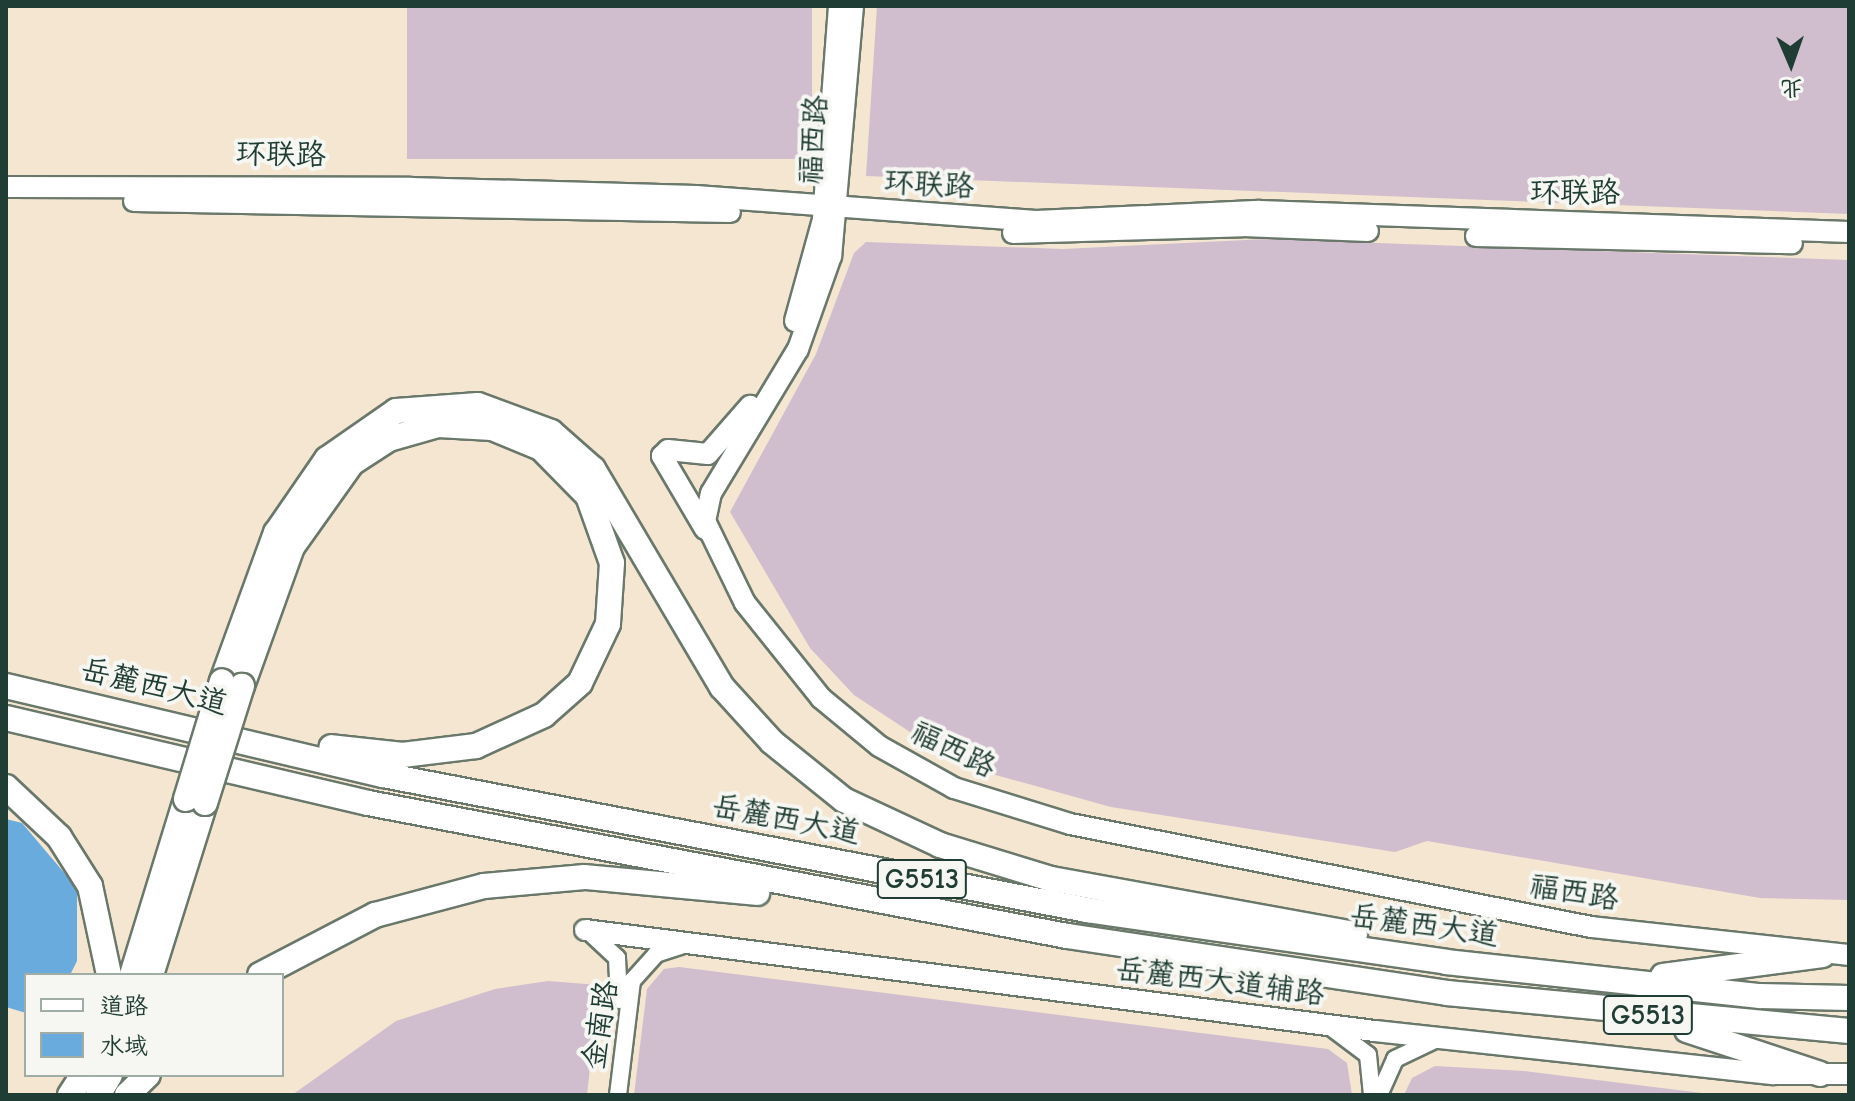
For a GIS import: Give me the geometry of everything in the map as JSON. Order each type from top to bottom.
[{"type":"highway","points":[[152,973],[196,801],[276,533],[327,459],[396,411],[478,405],[551,432],[593,469],[722,687],[772,742],[844,800],[940,845],[1051,879],[1541,973]]},
{"type":"highway","points":[[6,674],[360,753],[476,746],[544,715],[592,665],[613,584],[600,518],[560,464],[515,436],[438,425],[389,439],[352,463],[306,522],[232,684]]},
{"type":"highway","name":"岳麓西大道","points":[[6,686],[383,775],[959,886],[1541,973],[1849,998]]},
{"type":"highway","name":"岳麓西大道","points":[[6,718],[368,803],[952,916],[1447,993],[1849,1031]]},
{"type":"highway","points":[[6,787],[59,837],[90,886],[109,973]]},
{"type":"highway","points":[[133,973],[196,801]]},
{"type":"highway","points":[[263,973],[331,933],[420,901],[484,886],[585,877],[758,893],[1294,987],[1447,993]]},
{"type":"highway","points":[[1625,981],[1823,955]]},
{"type":"highway","points":[[1635,1013],[1820,1074]]},
{"type":"highway","points":[[83,1085],[105,1077]]},
{"type":"highway","points":[[127,1095],[146,1077]]},
{"type":"main road","points":[[708,534],[662,456],[668,450],[708,454],[748,410],[803,301],[830,214],[839,6]]},
{"type":"main road","name":"福西路","points":[[853,6],[830,214],[798,349],[711,493],[708,534],[796,673],[879,746],[954,788],[1085,828],[1382,890],[1708,944],[1823,955]]},
{"type":"main road","name":"环联路","points":[[6,187],[441,188],[830,214],[1045,235],[1243,226],[1849,246]]},
{"type":"main road","name":"环联路","points":[[6,201],[493,205],[1036,221],[1260,211],[1849,232]]},
{"type":"main road","name":"岳麓西大道辅路","points":[[585,930],[684,946],[1442,1039],[1820,1074],[1849,1074]]},
{"type":"main road","points":[[1823,955],[1849,955]]},
{"type":"street","name":"金南路","points":[[585,930],[612,949],[620,967],[609,1095]]},
{"type":"street","name":"金南路","points":[[618,1095],[632,981],[656,954],[684,946]]},
{"type":"street","points":[[1323,1025],[1368,1055],[1372,1095]]},
{"type":"street","points":[[1380,1095],[1387,1067],[1404,1050],[1442,1039]]},
{"type":"shaded area","points":[[407,6],[812,6],[812,159],[407,159]]},
{"type":"shaded area","points":[[877,6],[1849,6],[1849,214],[866,176]]},
{"type":"shaded area","points":[[1266,239],[1849,260],[1849,900],[1760,898],[1427,841],[1395,852],[1111,807],[960,765],[854,695],[810,648],[730,512],[816,354],[854,253],[866,242],[1063,249]]},
{"type":"shaded area","points":[[679,967],[1328,1049],[1347,1063],[1352,1095],[634,1095],[647,989],[664,969]]},
{"type":"shaded area","points":[[548,981],[599,985],[587,1095],[292,1095],[396,1021],[495,989]]},
{"type":"shaded area","points":[[1435,1066],[1524,1071],[1718,1095],[1404,1095],[1412,1078]]},
{"type":"water","points":[[6,819],[22,823],[77,888],[77,961],[71,973],[24,973],[24,1012],[6,1007]]}]
